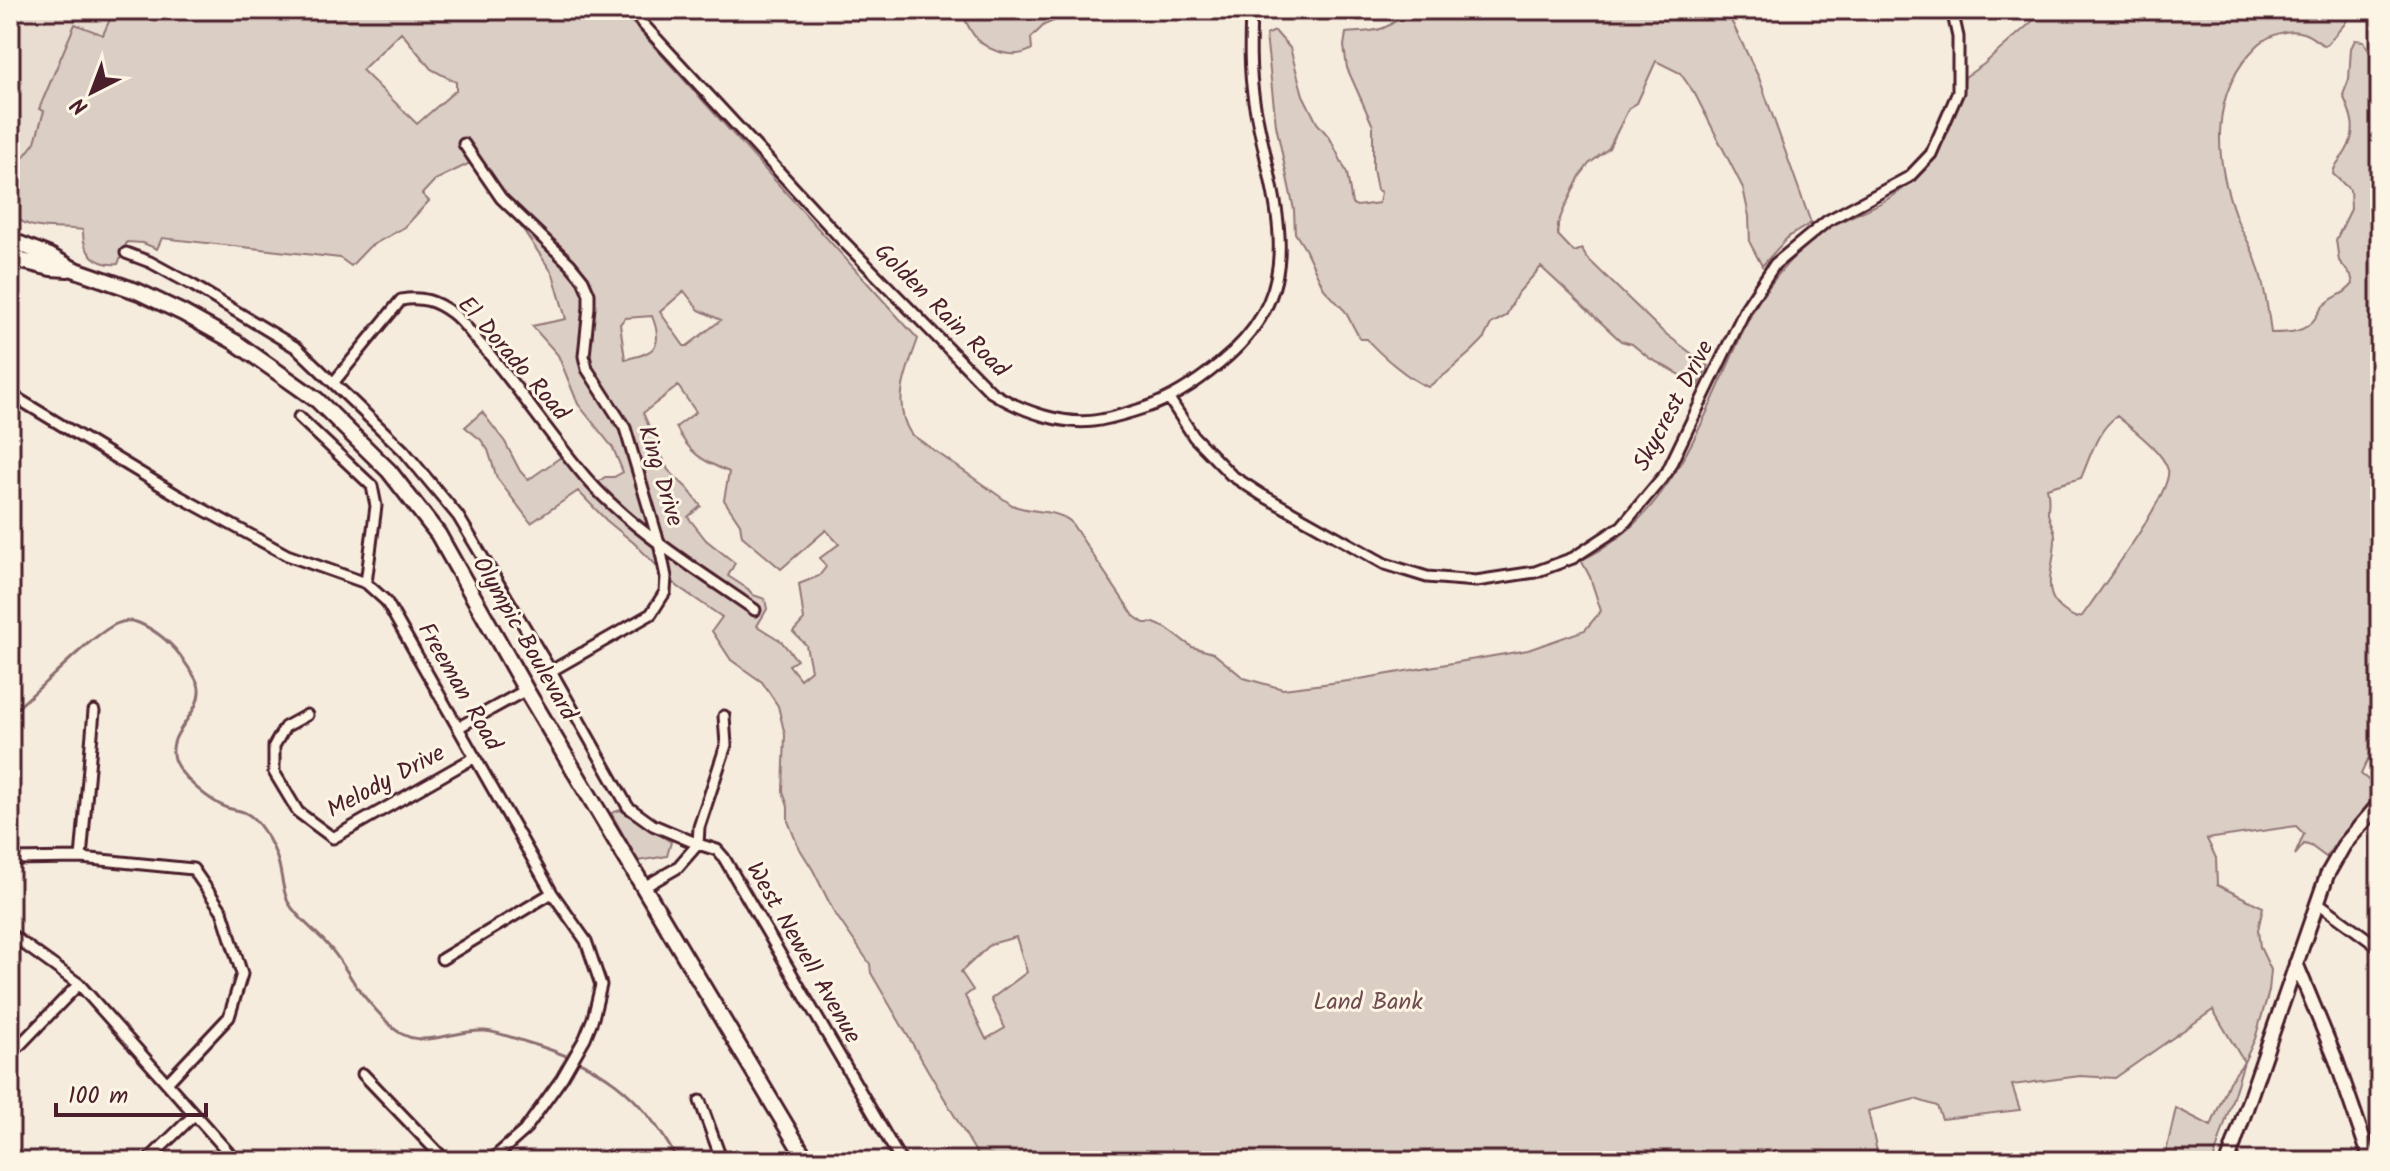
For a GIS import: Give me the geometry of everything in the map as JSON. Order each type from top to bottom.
[{"type":"main road","name":"Olympic Boulevard","points":[[10,240],[73,269],[139,292],[235,342],[317,400],[389,471],[438,534],[526,690],[807,1161]]},
{"type":"main road","name":"Olympic Boulevard","points":[[10,258],[51,268],[73,269]]},
{"type":"street","name":"Golden Rain Road","points":[[633,10],[843,241],[991,392],[1009,404],[1054,419],[1097,421],[1170,400],[1214,369],[1243,343],[1262,314],[1273,288],[1281,242],[1279,216],[1252,84],[1251,10]]},
{"type":"street","name":"Skycrest Drive","points":[[1170,400],[1194,437],[1231,475],[1385,564],[1427,577],[1476,581],[1535,572],[1573,558],[1622,526],[1667,472],[1746,308],[1775,264],[1827,221],[1909,177],[1931,154],[1958,92],[1958,37],[1952,10]]},
{"type":"street","name":"King Drive","points":[[464,144],[501,198],[583,280],[589,294],[584,356],[587,369],[625,428],[666,577],[665,592],[651,614],[551,671]]},
{"type":"street","name":"West Newell Avenue","points":[[126,253],[150,262],[297,348],[404,451],[458,516],[628,807],[653,825],[717,850],[724,858],[901,1161]]},
{"type":"street","name":"El Dorado Road","points":[[334,382],[401,300],[431,300],[454,314],[508,376],[588,480],[659,543]]},
{"type":"street","name":"Freeman Road","points":[[10,394],[177,495],[287,555],[366,583],[386,601],[552,893],[586,941],[601,985],[585,1038],[562,1078],[524,1131],[492,1160]]},
{"type":"street","points":[[299,417],[372,486],[376,506],[366,583]]},
{"type":"street","points":[[659,543],[755,610]]},
{"type":"street","points":[[459,727],[526,690]]},
{"type":"street","points":[[81,858],[94,711]]},
{"type":"street","name":"Melody Drive","points":[[307,715],[285,727],[274,746],[274,772],[298,812],[333,838],[475,757]]},
{"type":"street","points":[[644,887],[677,868],[698,844],[699,827],[726,745],[724,716]]},
{"type":"street","points":[[2228,1161],[2327,875],[2344,845],[2380,803]]},
{"type":"street","points":[[10,859],[81,858],[193,869],[222,911],[242,974],[229,1017],[167,1083]]},
{"type":"street","points":[[442,959],[552,893]]},
{"type":"street","points":[[2317,902],[2380,948]]},
{"type":"street","points":[[10,934],[79,984],[236,1161]]},
{"type":"street","points":[[2296,963],[2336,1060],[2371,1161]]},
{"type":"street","points":[[10,1055],[79,984]]},
{"type":"street","points":[[363,1074],[446,1161]]},
{"type":"street","points":[[700,1101],[722,1161]]},
{"type":"street","points":[[147,1161],[194,1115]]},
{"type":"shaded area","points":[[19,10],[114,10],[103,35],[75,24],[39,109],[44,110],[35,142],[10,175],[10,32]]},
{"type":"green space","name":"Land Bank","points":[[114,10],[621,10],[918,339],[902,399],[905,423],[911,434],[1012,505],[1070,521],[1134,616],[1144,623],[1166,628],[1192,647],[1213,653],[1244,678],[1283,689],[1528,650],[1585,630],[1601,611],[1581,560],[1610,544],[1635,524],[1675,472],[1692,443],[1750,316],[1769,286],[1813,239],[1903,189],[1930,163],[1955,115],[1965,77],[2045,10],[2353,10],[2325,46],[2306,34],[2291,31],[2273,35],[2258,45],[2242,63],[2231,83],[2220,126],[2220,149],[2236,217],[2260,274],[2271,333],[2302,329],[2312,322],[2324,305],[2353,284],[2351,275],[2339,261],[2336,240],[2351,209],[2350,190],[2333,174],[2350,143],[2353,130],[2343,95],[2349,79],[2351,48],[2355,40],[2364,41],[2380,80],[2380,734],[2361,774],[2380,790],[2326,857],[2304,844],[2295,855],[2304,834],[2296,826],[2207,839],[2216,858],[2217,885],[2263,907],[2258,930],[2260,947],[2271,970],[2269,991],[2255,1039],[2244,1062],[2213,1010],[2115,1078],[2080,1076],[2012,1085],[2020,1110],[1942,1119],[1937,1106],[1915,1099],[1868,1111],[1879,1161],[981,1161],[871,973],[870,964],[834,912],[798,846],[788,821],[783,791],[785,735],[778,706],[762,682],[731,660],[712,631],[722,617],[677,586],[578,491],[531,523],[497,478],[488,450],[465,427],[482,412],[528,480],[561,457],[591,487],[605,477],[614,477],[623,472],[613,448],[578,404],[558,355],[532,326],[566,319],[553,274],[524,231],[470,163],[435,180],[422,194],[429,201],[405,227],[369,247],[351,266],[340,258],[162,238],[157,249],[143,243],[127,242],[118,264],[103,263],[88,251],[83,230],[45,228],[22,222],[15,215],[12,203],[14,187],[10,183],[10,175],[35,142],[44,111],[39,109],[75,24],[103,35]],"holes":[[[401,32],[431,69],[456,82],[456,90],[417,124],[362,70]],[[684,291],[699,310],[721,320],[684,346],[660,312]],[[652,316],[657,335],[654,347],[644,354],[625,359],[620,324],[625,318]],[[678,386],[696,412],[676,427],[697,455],[729,472],[724,500],[740,524],[742,536],[781,569],[826,530],[839,544],[820,558],[826,567],[819,576],[799,584],[804,620],[793,632],[806,645],[811,670],[800,679],[789,665],[797,660],[781,641],[757,626],[767,609],[765,599],[753,595],[728,576],[735,563],[706,540],[688,517],[701,506],[668,470],[643,413]],[[2117,416],[2154,448],[2168,470],[2167,481],[2136,537],[2082,616],[2077,618],[2063,610],[2051,593],[2055,536],[2048,513],[2047,488],[2081,478],[2095,444]],[[1016,937],[1027,972],[991,999],[1005,1028],[986,1039],[965,996],[973,990],[961,972],[991,944]]]},
{"type":"green space","points":[[959,10],[1079,10],[1044,25],[1031,38],[1032,49],[1011,54],[982,44]]},
{"type":"green space","points":[[1404,10],[1726,10],[1759,78],[1811,223],[1788,237],[1762,266],[1750,243],[1749,216],[1743,188],[1695,94],[1680,73],[1656,61],[1637,103],[1629,108],[1609,148],[1580,176],[1558,224],[1558,235],[1574,252],[1582,249],[1586,257],[1662,331],[1708,366],[1699,385],[1649,358],[1632,344],[1621,341],[1541,267],[1517,294],[1506,316],[1491,324],[1483,340],[1472,351],[1428,387],[1395,366],[1367,339],[1360,339],[1345,311],[1324,289],[1295,233],[1294,210],[1276,125],[1266,35],[1275,31],[1290,48],[1303,95],[1347,173],[1352,204],[1379,203],[1381,192],[1377,190],[1373,169],[1373,126],[1347,68],[1344,46],[1346,33],[1386,27]]},
{"type":"green space","points":[[620,810],[671,842],[667,856],[638,861],[611,813]]},
{"type":"green space","points":[[2244,1062],[2213,1161],[2164,1161],[2176,1108],[2211,1126],[2229,1082]]},
{"type":"waterway","points":[[10,714],[109,628],[130,621],[152,630],[180,655],[199,688],[195,707],[175,740],[173,749],[177,766],[196,788],[212,800],[248,814],[258,823],[274,850],[286,897],[292,908],[333,951],[361,992],[388,1023],[399,1032],[422,1039],[485,1031],[552,1050],[575,1060],[597,1071],[633,1099],[664,1137],[678,1161]]}]
